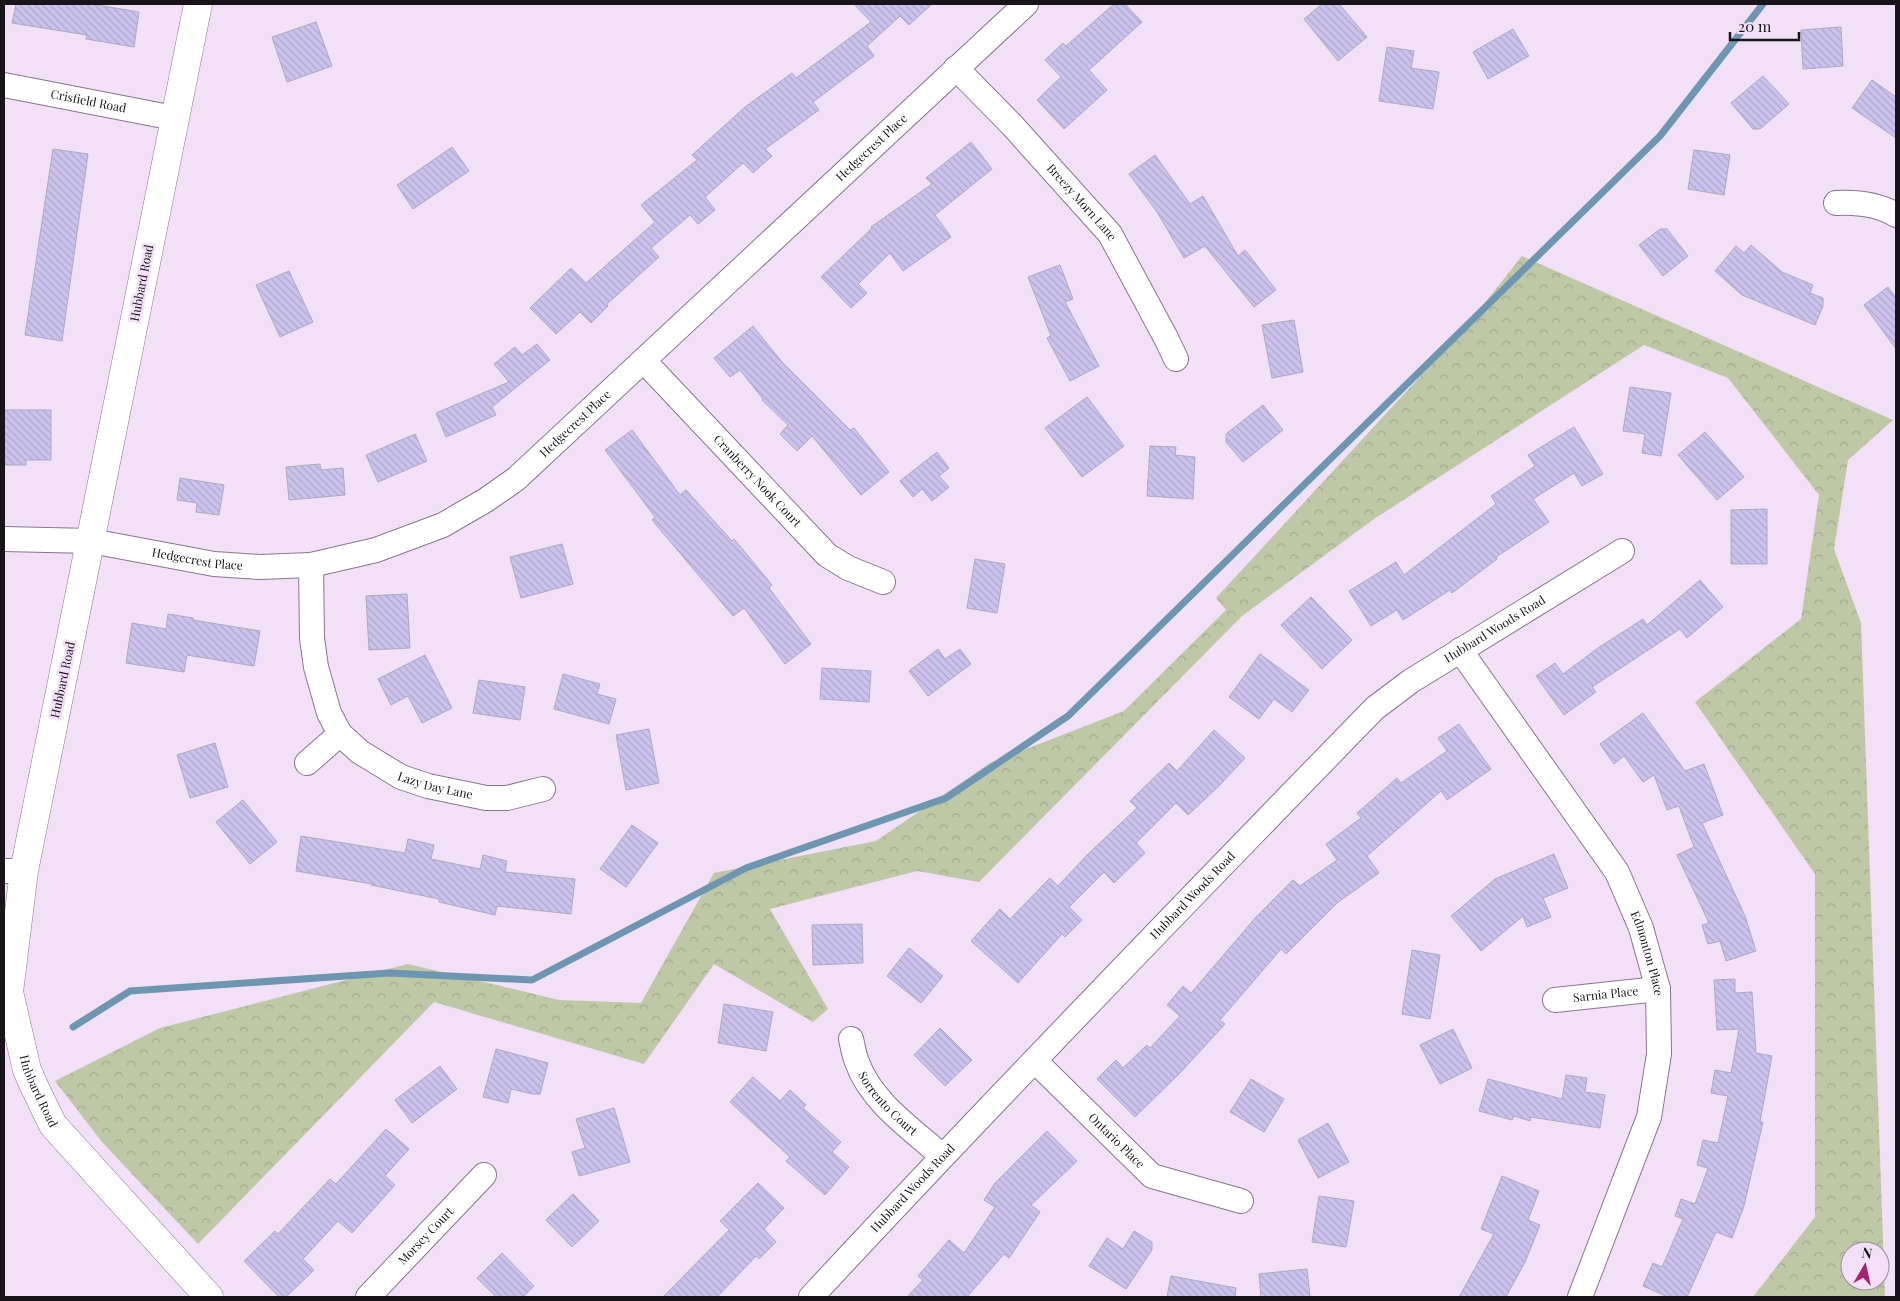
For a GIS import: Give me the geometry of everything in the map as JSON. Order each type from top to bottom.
[{"type":"main road","name":"Hubbard Road","points":[[198,4],[91,541],[14,871],[9,992],[28,1070],[34,1088],[53,1125],[209,1297]]},
{"type":"street","name":"Hedgecrest Place","points":[[4,539],[91,541],[214,564],[260,567],[311,565],[376,550],[443,525],[486,500],[516,479],[1026,4]]},
{"type":"street","name":"Breezy Morn Lane","points":[[956,68],[1012,125],[1110,234],[1176,359]]},
{"type":"street","name":"Crisfield Road","points":[[4,85],[174,118]]},
{"type":"street","points":[[1836,203],[1854,202],[1872,205],[1896,215]]},
{"type":"street","name":"Cranberry Nook Court","points":[[644,361],[827,555],[848,568],[883,582]]},
{"type":"street","name":"Hubbard Woods Road","points":[[811,1297],[1126,963],[1375,708],[1411,681],[1622,550]]},
{"type":"street","name":"Lazy Day Lane","points":[[311,565],[312,638],[316,667],[329,713],[340,734],[360,752],[401,777],[428,786],[486,798],[507,798],[543,789]]},
{"type":"street","name":"Edmonton Place","points":[[1460,650],[1617,872],[1641,928],[1658,990],[1659,1054],[1650,1118],[1580,1297]]},
{"type":"street","points":[[307,764],[340,734]]},
{"type":"street","name":"Sarnia Place","points":[[1555,1000],[1658,990]]},
{"type":"street","name":"Sorrento Court","points":[[851,1039],[856,1062],[882,1103],[942,1156]]},
{"type":"street","name":"Ontario Place","points":[[1035,1061],[1152,1176],[1241,1202]]},
{"type":"street","name":"Morsey Court","points":[[368,1297],[484,1175]]},
{"type":"green space","points":[[1522,256],[1893,420],[1848,460],[1834,549],[1861,623],[1883,1241],[1840,1241],[1840,1291],[1885,1291],[1885,1297],[1753,1297],[1815,1217],[1815,874],[1695,702],[1801,619],[1819,495],[1728,378],[1644,345],[1374,519],[1242,616],[979,882],[917,871],[770,909],[828,1009],[813,1022],[714,964],[644,1064],[434,1002],[198,1244],[102,1142],[55,1081],[160,1028],[408,964],[559,1000],[641,1003],[714,873],[876,841],[990,763],[1124,711],[1226,610],[1216,598],[1464,329]]},
{"type":"building","points":[[16,4],[91,4],[139,12],[134,47],[86,39],[87,35],[12,23]]},
{"type":"building","points":[[854,4],[932,4],[909,25],[900,16],[867,46],[874,56],[813,102],[819,110],[765,149],[772,156],[753,173],[743,163],[705,197],[715,210],[698,224],[690,215],[651,248],[659,257],[607,304],[608,306],[591,323],[580,312],[556,334],[530,308],[571,268],[586,283],[655,222],[641,205],[697,160],[692,155],[745,107],[792,73],[796,78],[871,22]]},
{"type":"building","points":[[1114,4],[1125,4],[1142,22],[1089,70],[1107,90],[1064,129],[1037,100],[1061,77],[1045,60],[1063,43],[1066,46]]},
{"type":"building","points":[[1322,4],[1339,4],[1367,37],[1338,61],[1304,19]]},
{"type":"building","points":[[316,22],[332,66],[287,82],[272,37]]},
{"type":"building","points":[[1841,27],[1843,66],[1803,69],[1801,30]]},
{"type":"building","points":[[1513,29],[1529,56],[1488,79],[1473,52]]},
{"type":"building","points":[[1387,47],[1414,51],[1411,68],[1439,72],[1433,109],[1379,101]]},
{"type":"building","points":[[1763,76],[1789,104],[1760,129],[1753,129],[1731,103]]},
{"type":"building","points":[[1872,80],[1896,97],[1896,138],[1852,108]]},
{"type":"building","points":[[971,142],[992,169],[935,215],[951,237],[903,271],[890,253],[858,284],[867,293],[851,308],[821,277],[871,227],[932,184],[926,178]]},
{"type":"building","points":[[452,147],[469,171],[413,209],[397,185]]},
{"type":"building","points":[[53,149],[88,154],[62,341],[25,335]]},
{"type":"building","points":[[1694,150],[1730,155],[1724,195],[1688,189]]},
{"type":"building","points":[[1155,155],[1190,204],[1203,196],[1238,256],[1245,250],[1276,290],[1254,307],[1205,246],[1184,258],[1157,212],[1129,174]]},
{"type":"building","points":[[1660,229],[1667,229],[1688,256],[1663,276],[1639,245]]},
{"type":"building","points":[[1751,245],[1782,272],[1813,285],[1810,293],[1823,298],[1823,306],[1815,325],[1742,295],[1715,271],[1736,246],[1744,253]]},
{"type":"building","points":[[1060,265],[1073,299],[1065,302],[1099,366],[1070,381],[1047,338],[1051,336],[1028,277]]},
{"type":"building","points":[[289,271],[313,322],[280,337],[256,285]]},
{"type":"building","points":[[1888,287],[1896,298],[1896,349],[1864,305]]},
{"type":"building","points":[[1294,320],[1303,372],[1272,378],[1262,325]]},
{"type":"building","points":[[753,326],[782,362],[850,430],[854,428],[889,472],[861,495],[812,436],[797,451],[780,434],[788,425],[762,400],[740,370],[730,377],[714,358]]},
{"type":"building","points":[[537,344],[550,360],[492,407],[496,415],[446,437],[436,413],[509,382],[494,364],[515,347],[522,355]]},
{"type":"building","points":[[1630,387],[1671,393],[1661,456],[1642,453],[1645,434],[1623,431]]},
{"type":"building","points":[[1087,397],[1124,446],[1082,477],[1045,428]]},
{"type":"building","points":[[1263,405],[1283,430],[1243,462],[1226,442],[1226,434]]},
{"type":"building","points":[[4,410],[51,410],[51,460],[26,460],[26,465],[4,465]]},
{"type":"building","points":[[1574,427],[1603,474],[1582,486],[1574,473],[1533,499],[1549,522],[1496,557],[1497,559],[1452,593],[1450,590],[1403,620],[1397,610],[1371,626],[1349,591],[1396,562],[1404,575],[1496,504],[1491,496],[1535,466],[1528,455]]},
{"type":"building","points":[[632,430],[680,495],[686,490],[732,541],[734,539],[772,585],[769,588],[811,644],[785,664],[744,608],[733,616],[652,520],[655,517],[605,450]]},
{"type":"building","points":[[1705,432],[1744,477],[1717,500],[1678,455]]},
{"type":"building","points":[[415,434],[427,461],[378,482],[366,455]]},
{"type":"building","points":[[1150,446],[1176,447],[1175,455],[1195,457],[1193,499],[1147,496]]},
{"type":"building","points":[[937,452],[949,468],[939,476],[949,487],[932,501],[922,489],[913,497],[900,481]]},
{"type":"building","points":[[320,464],[321,470],[343,468],[345,495],[289,500],[286,467]]},
{"type":"building","points":[[180,478],[224,485],[219,515],[196,512],[197,503],[177,500]]},
{"type":"building","points":[[1767,509],[1767,564],[1731,564],[1731,510]]},
{"type":"building","points":[[562,544],[573,584],[521,598],[510,557]]},
{"type":"building","points":[[975,559],[1005,564],[997,613],[967,608]]},
{"type":"building","points":[[1700,580],[1723,607],[1687,638],[1680,629],[1592,687],[1596,692],[1564,715],[1536,676],[1555,663],[1563,674],[1598,648],[1643,619],[1647,625]]},
{"type":"building","points":[[407,594],[410,648],[369,650],[366,596]]},
{"type":"building","points":[[1311,597],[1352,640],[1322,669],[1281,625]]},
{"type":"building","points":[[168,614],[260,631],[254,666],[187,655],[184,672],[126,663],[132,623],[166,629]]},
{"type":"building","points":[[938,649],[945,659],[960,649],[971,664],[928,696],[909,671]]},
{"type":"building","points":[[1260,654],[1309,690],[1292,712],[1274,699],[1259,719],[1229,697]]},
{"type":"building","points":[[425,655],[452,708],[422,723],[408,696],[391,705],[378,679]]},
{"type":"building","points":[[822,668],[871,671],[869,702],[820,699]]},
{"type":"building","points":[[563,674],[600,684],[597,694],[616,699],[609,724],[554,709]]},
{"type":"building","points":[[479,680],[525,687],[520,720],[473,713]]},
{"type":"building","points":[[1643,713],[1685,771],[1704,764],[1723,815],[1702,823],[1745,916],[1756,951],[1726,961],[1720,941],[1708,944],[1702,925],[1709,923],[1677,855],[1694,847],[1679,806],[1667,810],[1654,775],[1643,782],[1624,756],[1614,764],[1600,744]]},
{"type":"building","points":[[1459,724],[1491,769],[1447,800],[1441,791],[1367,856],[1379,873],[1337,903],[1286,954],[1281,949],[1220,1020],[1225,1024],[1180,1073],[1135,1117],[1097,1079],[1116,1060],[1123,1068],[1147,1045],[1150,1048],[1180,1016],[1167,1005],[1183,986],[1191,993],[1256,917],[1293,880],[1300,886],[1337,860],[1326,844],[1361,818],[1357,813],[1397,778],[1401,783],[1447,751],[1438,738]]},
{"type":"building","points":[[649,729],[659,783],[626,790],[616,735]]},
{"type":"building","points":[[1214,730],[1245,758],[1188,815],[1176,803],[1136,843],[1145,853],[1114,883],[1104,872],[1069,907],[1082,920],[1065,937],[1062,934],[1018,983],[971,941],[1000,909],[1010,919],[1050,878],[1058,886],[1087,855],[1137,808],[1130,801],[1169,763],[1177,771]]},
{"type":"building","points":[[215,743],[228,787],[190,798],[177,755]]},
{"type":"building","points":[[243,800],[277,842],[250,864],[216,822]]},
{"type":"building","points":[[632,825],[658,843],[626,887],[600,869]]},
{"type":"building","points":[[301,836],[405,853],[408,839],[434,845],[431,859],[480,869],[483,855],[507,861],[505,872],[575,879],[571,914],[497,906],[495,915],[439,902],[439,899],[372,884],[296,871]]},
{"type":"building","points":[[1554,854],[1568,888],[1543,898],[1551,917],[1527,927],[1523,916],[1481,951],[1451,916],[1495,879]]},
{"type":"building","points":[[862,924],[863,963],[813,965],[812,925]]},
{"type":"building","points":[[909,948],[943,976],[921,1003],[887,976]]},
{"type":"building","points":[[1412,950],[1440,955],[1430,1019],[1402,1014]]},
{"type":"building","points":[[1735,979],[1735,993],[1752,992],[1756,1053],[1772,1056],[1760,1122],[1763,1122],[1744,1206],[1732,1238],[1716,1232],[1687,1297],[1668,1297],[1643,1286],[1653,1263],[1662,1267],[1683,1219],[1675,1216],[1681,1199],[1695,1204],[1708,1168],[1697,1165],[1703,1140],[1718,1143],[1728,1096],[1711,1093],[1715,1070],[1731,1073],[1739,1029],[1717,1030],[1714,980]]},
{"type":"building","points":[[724,1004],[773,1012],[766,1051],[718,1043]]},
{"type":"building","points":[[940,1028],[972,1060],[945,1086],[914,1055]]},
{"type":"building","points":[[1453,1029],[1472,1068],[1440,1084],[1420,1045]]},
{"type":"building","points":[[496,1049],[548,1063],[540,1094],[511,1089],[508,1103],[483,1097]]},
{"type":"building","points":[[440,1066],[457,1089],[412,1123],[395,1100]]},
{"type":"building","points":[[1566,1075],[1587,1078],[1585,1092],[1605,1095],[1600,1128],[1531,1117],[1530,1121],[1514,1116],[1512,1120],[1479,1111],[1488,1079],[1562,1099]]},
{"type":"building","points":[[753,1077],[780,1101],[790,1090],[806,1105],[803,1108],[841,1142],[832,1152],[849,1167],[825,1195],[786,1161],[790,1157],[730,1102]]},
{"type":"building","points":[[1251,1079],[1284,1099],[1264,1132],[1230,1112]]},
{"type":"building","points":[[614,1108],[630,1162],[579,1176],[572,1152],[585,1148],[576,1119]]},
{"type":"building","points":[[1328,1123],[1349,1162],[1318,1178],[1298,1140]]},
{"type":"building","points":[[386,1129],[409,1149],[385,1176],[395,1185],[352,1233],[338,1221],[303,1259],[314,1270],[286,1297],[279,1297],[244,1261],[275,1231],[278,1234],[330,1179],[336,1184]]},
{"type":"building","points":[[1047,1131],[1077,1161],[1031,1205],[1040,1212],[1009,1258],[1004,1254],[967,1297],[907,1297],[923,1280],[918,1276],[949,1240],[964,1253],[995,1207],[984,1200],[995,1183]]},
{"type":"building","points":[[1502,1176],[1539,1191],[1528,1220],[1540,1225],[1525,1262],[1506,1297],[1459,1297],[1494,1234],[1481,1229]]},
{"type":"building","points":[[758,1183],[784,1208],[764,1229],[776,1242],[759,1259],[756,1256],[717,1297],[663,1297],[729,1230],[720,1221]]},
{"type":"building","points":[[573,1194],[599,1221],[572,1247],[546,1220]]},
{"type":"building","points":[[1319,1196],[1354,1201],[1346,1247],[1312,1242]]},
{"type":"building","points":[[1134,1231],[1152,1242],[1152,1250],[1126,1289],[1089,1266],[1107,1238],[1123,1249]]},
{"type":"building","points":[[502,1253],[534,1286],[523,1297],[496,1297],[477,1278]]},
{"type":"building","points":[[1307,1269],[1310,1297],[1261,1297],[1259,1274]]},
{"type":"building","points":[[1171,1276],[1236,1288],[1235,1297],[1167,1297]]},
{"type":"waterway","points":[[73,1027],[130,991],[389,973],[532,980],[746,868],[946,798],[1068,716],[1660,136],[1763,4]]}]
